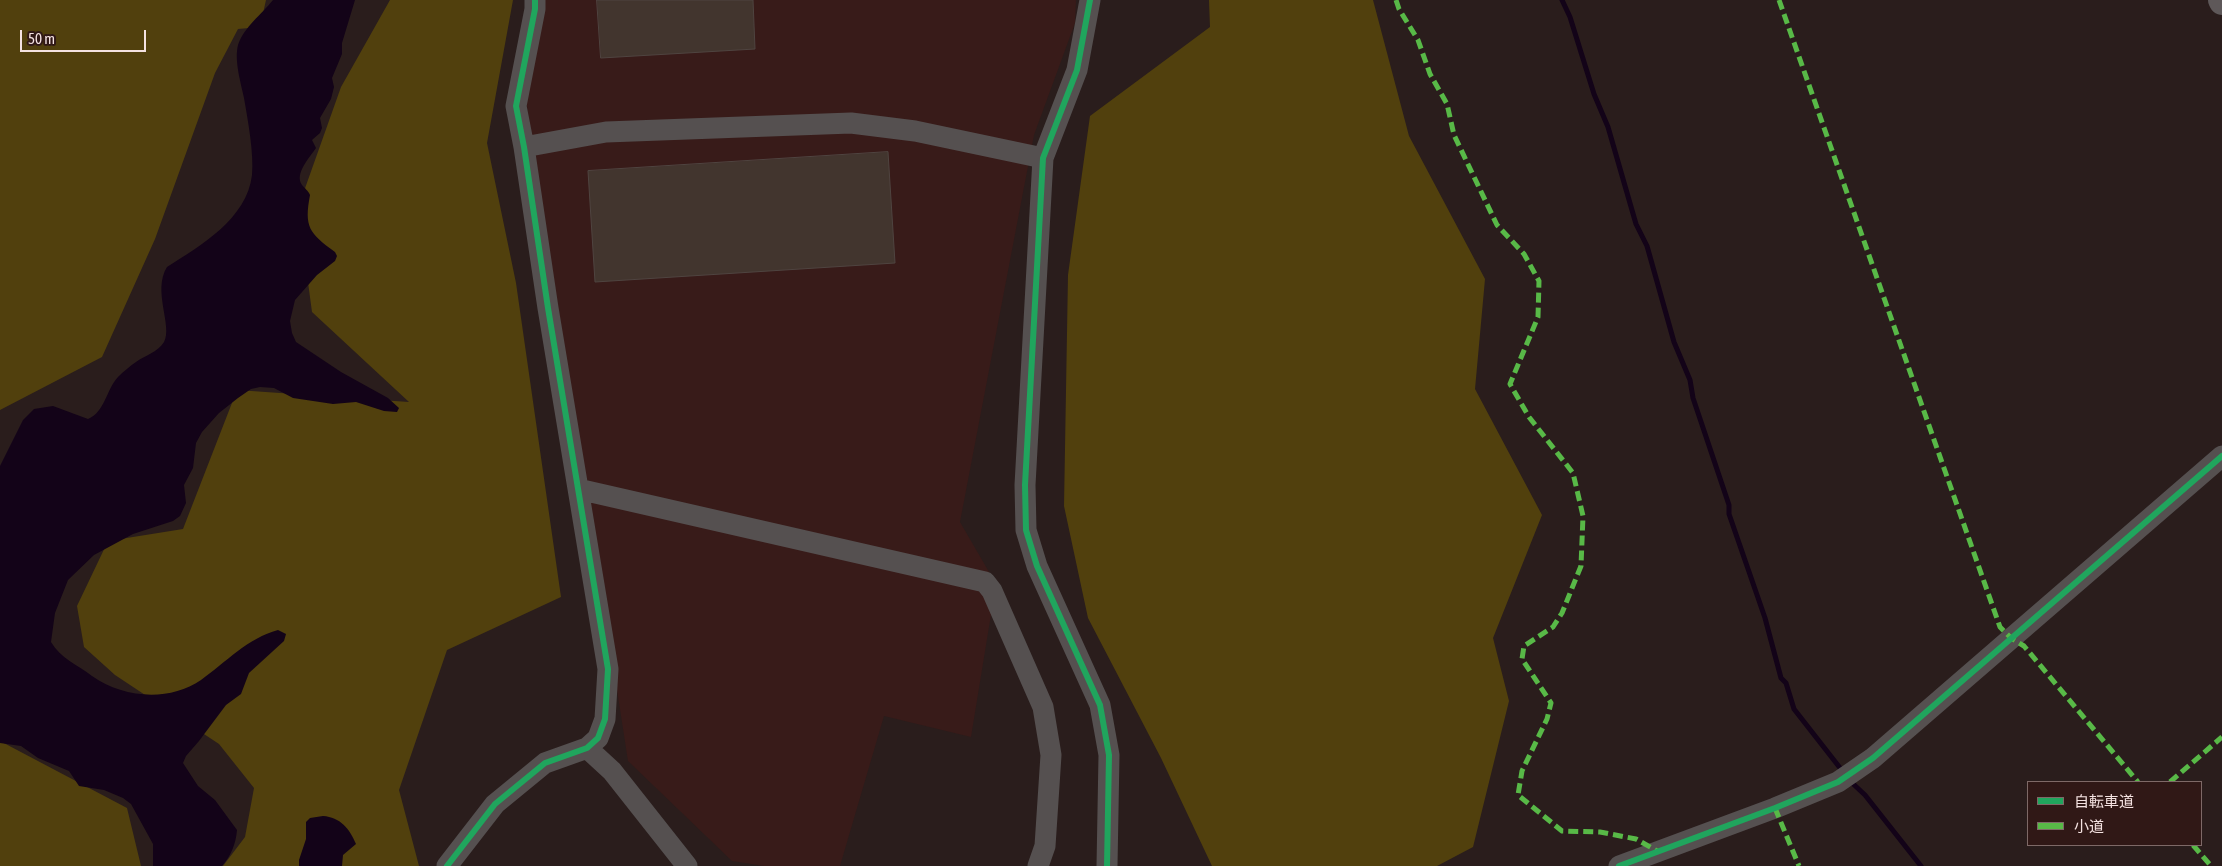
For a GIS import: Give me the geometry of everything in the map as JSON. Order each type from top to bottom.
[{"type":"street","points":[[447,866],[495,804],[545,763],[586,748],[598,738],[605,719],[608,669],[516,106],[536,9],[535,0]]},
{"type":"street","points":[[1090,0],[1077,70],[1043,158],[1025,485],[1026,530],[1037,566],[1100,705],[1109,755],[1107,866]]},
{"type":"street","points":[[524,147],[606,132],[851,123],[915,131],[1043,158]]},
{"type":"street","points":[[1620,866],[1775,808],[1838,782],[1874,758],[2222,456]]},
{"type":"street","points":[[578,488],[985,582],[992,591],[1043,707],[1051,755],[1045,846],[1038,866]]},
{"type":"street","points":[[586,748],[612,771],[687,866]]},
{"type":"shaded area","points":[[0,0],[266,0],[260,27],[238,29],[215,73],[155,239],[102,357],[0,410]]},
{"type":"shaded area","points":[[273,0],[355,0],[342,43],[342,54],[332,78],[334,87],[331,99],[320,118],[322,128],[320,133],[312,140],[316,148],[301,171],[300,176],[302,185],[310,195],[308,222],[310,228],[319,240],[335,252],[337,256],[335,261],[317,275],[295,300],[290,321],[292,333],[296,342],[341,372],[388,398],[399,408],[397,412],[384,411],[356,402],[333,404],[293,398],[274,388],[260,387],[251,389],[219,413],[202,432],[196,443],[193,468],[184,485],[186,503],[180,516],[173,521],[133,534],[94,555],[68,580],[55,613],[51,642],[59,653],[92,676],[118,689],[132,693],[161,694],[175,692],[201,680],[238,651],[257,639],[278,630],[286,634],[284,641],[249,673],[241,694],[226,705],[186,756],[183,763],[198,786],[215,800],[237,830],[236,840],[228,858],[222,866],[153,866],[153,844],[131,804],[123,798],[104,790],[79,786],[69,771],[38,758],[21,746],[0,743],[0,466],[23,420],[34,409],[53,406],[88,419],[94,416],[102,406],[118,377],[164,342],[166,327],[161,287],[167,267],[194,250],[220,230],[232,218],[248,191],[252,175],[251,147],[246,107],[238,72],[237,51],[244,32]]},
{"type":"shaded area","points":[[390,0],[513,0],[487,143],[516,283],[561,597],[447,650],[399,790],[419,866],[223,866],[245,837],[254,788],[219,744],[115,675],[84,647],[77,606],[108,541],[183,529],[237,390],[409,402],[312,312],[298,208],[341,87]]},
{"type":"shaded area","points":[[543,0],[1076,0],[1075,23],[1034,135],[960,522],[996,584],[971,737],[884,716],[840,866],[764,866],[732,861],[628,761],[526,100]]},
{"type":"shaded area","points":[[1209,0],[1373,0],[1409,136],[1485,279],[1475,389],[1542,515],[1493,638],[1509,701],[1473,847],[1437,866],[1212,866],[1161,758],[1088,618],[1064,506],[1068,275],[1090,116],[1210,27]]},
{"type":"shaded area","points":[[0,741],[127,808],[141,866],[0,866]]},
{"type":"shaded area","points":[[323,816],[339,821],[344,825],[351,833],[356,844],[343,855],[342,866],[299,866],[299,860],[306,839],[306,822],[310,818]]},
{"type":"building","points":[[597,0],[753,0],[755,49],[601,58]]},
{"type":"building","points":[[888,152],[895,263],[595,282],[588,171]]},
{"type":"waterway","points":[[1562,0],[1570,17],[1594,94],[1608,127],[1636,224],[1647,246],[1674,342],[1690,380],[1693,398],[1729,505],[1729,514],[1765,618],[1781,678],[1786,683],[1794,709],[1844,773]]},
{"type":"waterway","points":[[1849,780],[1865,795],[1921,866]]},
{"type":"marked path","points":[[1396,0],[1399,9],[1418,40],[1430,74],[1447,104],[1454,135],[1497,225],[1524,254],[1539,281],[1538,317],[1510,384],[1529,417],[1573,473],[1583,516],[1581,566],[1562,613],[1553,627],[1524,646],[1522,659],[1551,703],[1547,719],[1522,771],[1518,795],[1562,831],[1600,832],[1636,839],[1659,852]]},
{"type":"marked path","points":[[1779,0],[2000,627],[2011,638],[2024,646],[2137,781]]},
{"type":"marked path","points":[[2171,781],[2222,737]]},
{"type":"marked path","points":[[1775,808],[1799,866]]},
{"type":"marked path","points":[[2194,846],[2211,866]]},
{"type":"cycle path","points":[[447,866],[495,804],[545,763],[587,748],[598,738],[605,719],[608,669],[516,106],[535,9],[535,0]]},
{"type":"cycle path","points":[[1090,0],[1077,70],[1043,158],[1025,485],[1026,530],[1037,566],[1100,705],[1109,755],[1107,866]]},
{"type":"cycle path","points":[[1619,866],[1775,808],[1838,782],[1873,758],[2222,456]]}]
